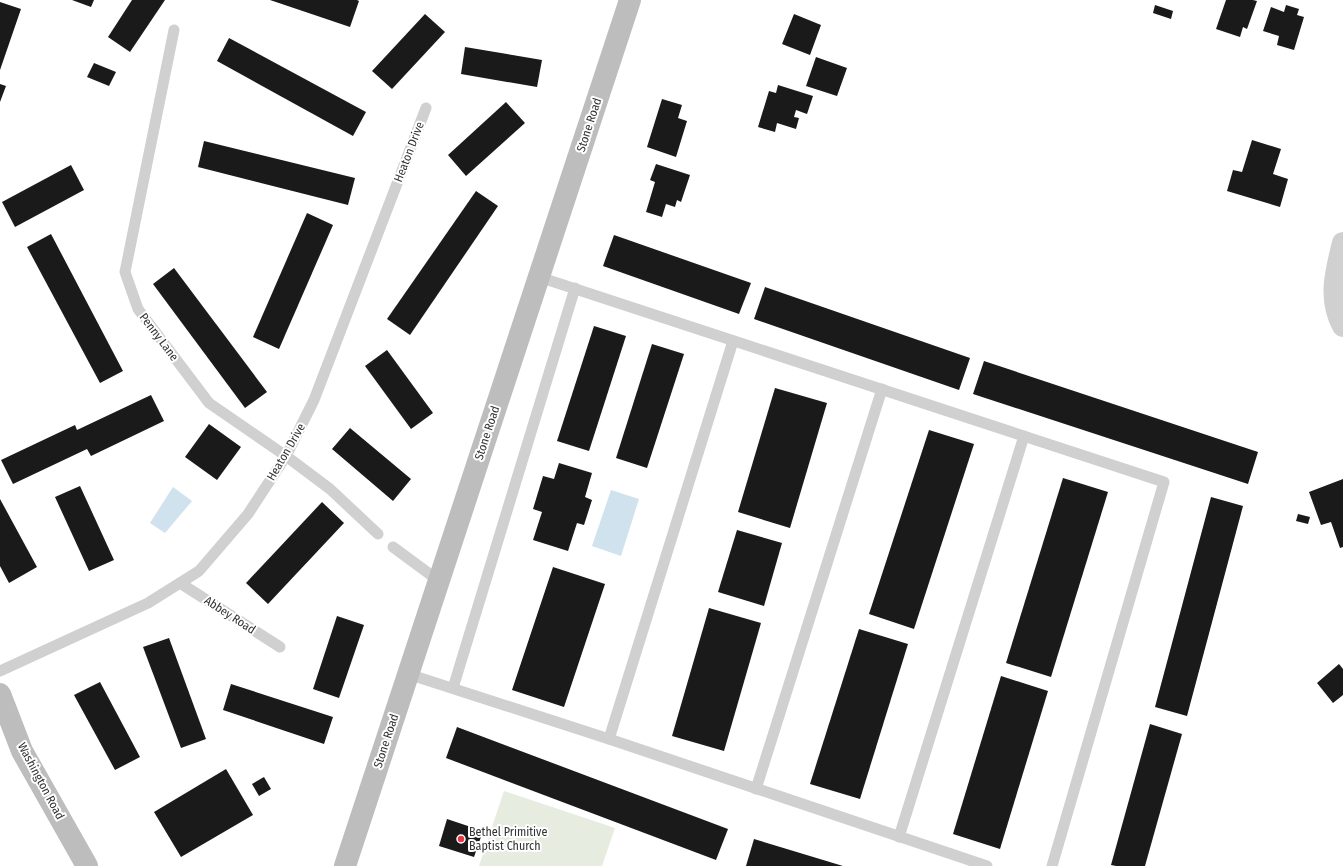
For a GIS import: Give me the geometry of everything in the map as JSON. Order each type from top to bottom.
[{"type":"street","name":"Stone Road","points":[[345,866],[630,0]]},
{"type":"street","points":[[1343,243],[1336,269],[1334,294],[1338,316],[1343,326]]},
{"type":"street","name":"Washington Road","points":[[0,694],[22,751],[87,866]]},
{"type":"lane","name":"Penny Lane","points":[[174,30],[125,272],[138,308],[209,403],[286,456],[330,489],[378,534]]},
{"type":"lane","name":"Heaton Drive","points":[[0,672],[148,602],[199,571],[248,514],[286,456],[314,400],[426,108]]},
{"type":"lane","points":[[539,277],[1164,482],[1052,866]]},
{"type":"lane","points":[[453,688],[575,288]]},
{"type":"lane","points":[[609,739],[734,341]]},
{"type":"lane","points":[[756,789],[882,389]]},
{"type":"lane","points":[[899,837],[1024,436]]},
{"type":"lane","points":[[393,547],[439,581]]},
{"type":"lane","name":"Abbey Road","points":[[180,583],[280,647]]},
{"type":"lane","points":[[408,674],[609,739],[987,866]]},
{"type":"shaded area","points":[[504,791],[615,828],[602,866],[479,866]]},
{"type":"water","points":[[173,487],[192,501],[165,533],[150,523]]},
{"type":"water","points":[[611,490],[639,499],[621,556],[592,546]]},
{"type":"building","points":[[72,0],[94,0],[91,7]]},
{"type":"building","points":[[132,0],[165,0],[130,52],[108,37]]},
{"type":"building","points":[[270,0],[357,0],[359,1],[350,27]]},
{"type":"building","points":[[1226,0],[1257,1],[1247,29],[1243,27],[1240,37],[1216,29]]},
{"type":"building","points":[[0,2],[21,9],[0,70]]},
{"type":"building","points":[[1155,5],[1173,11],[1171,19],[1153,13]]},
{"type":"building","points":[[1286,5],[1299,9],[1297,15],[1304,17],[1294,50],[1277,45],[1279,36],[1263,31],[1271,7],[1284,12]]},
{"type":"building","points":[[425,14],[445,32],[392,89],[372,71]]},
{"type":"building","points":[[794,14],[821,25],[810,55],[782,44]]},
{"type":"building","points":[[229,38],[366,112],[353,136],[217,61]]},
{"type":"building","points":[[465,47],[542,60],[537,87],[461,74]]},
{"type":"building","points":[[816,57],[847,68],[837,96],[806,86]]},
{"type":"building","points":[[94,63],[116,72],[109,86],[87,77]]},
{"type":"building","points":[[0,84],[6,86],[0,102]]},
{"type":"building","points":[[778,85],[813,96],[807,114],[796,110],[794,117],[799,118],[796,129],[777,123],[775,132],[758,127],[769,91],[776,93]]},
{"type":"building","points":[[662,99],[682,105],[678,118],[687,121],[676,157],[647,147]]},
{"type":"building","points":[[506,102],[525,123],[466,176],[448,155]]},
{"type":"building","points":[[1252,140],[1281,149],[1273,174],[1288,179],[1280,207],[1227,191],[1233,170],[1242,172]]},
{"type":"building","points":[[204,141],[355,178],[348,205],[198,167]]},
{"type":"building","points":[[656,164],[690,175],[681,202],[677,200],[675,207],[666,204],[662,217],[646,212],[655,182],[650,180]]},
{"type":"building","points":[[71,165],[84,190],[15,227],[2,202]]},
{"type":"building","points":[[476,191],[498,206],[410,335],[387,319]]},
{"type":"building","points":[[307,213],[333,225],[279,349],[253,337]]},
{"type":"building","points":[[51,234],[123,371],[100,383],[27,247]]},
{"type":"building","points":[[614,235],[751,283],[739,314],[603,266]]},
{"type":"building","points":[[174,268],[267,392],[245,408],[153,284]]},
{"type":"building","points":[[765,287],[970,358],[959,390],[754,319]]},
{"type":"building","points":[[594,326],[626,336],[589,451],[557,441]]},
{"type":"building","points":[[652,344],[684,354],[647,468],[616,458]]},
{"type":"building","points":[[387,350],[433,413],[411,429],[365,366]]},
{"type":"building","points":[[984,361],[1258,452],[1248,484],[973,394]]},
{"type":"building","points":[[775,388],[827,403],[790,528],[738,512]]},
{"type":"building","points":[[151,395],[164,421],[91,456],[87,449],[13,484],[1,460],[75,425],[77,430]]},
{"type":"building","points":[[209,424],[241,447],[217,480],[185,457]]},
{"type":"building","points":[[350,428],[411,479],[393,501],[332,449]]},
{"type":"building","points":[[929,430],[974,444],[914,629],[869,614]]},
{"type":"building","points":[[559,463],[592,473],[585,497],[592,500],[584,525],[577,523],[568,551],[533,540],[542,512],[533,509],[543,476],[554,479]]},
{"type":"building","points":[[1063,478],[1108,492],[1051,677],[1006,663]]},
{"type":"building","points":[[1343,479],[1343,547],[1340,548],[1331,522],[1321,525],[1309,492]]},
{"type":"building","points":[[80,486],[114,560],[89,571],[55,497]]},
{"type":"building","points":[[1211,497],[1243,506],[1187,716],[1155,707]]},
{"type":"building","points":[[0,499],[37,567],[9,583],[0,566]]},
{"type":"building","points":[[322,502],[344,523],[268,604],[246,583]]},
{"type":"building","points":[[1298,514],[1310,517],[1308,524],[1296,521]]},
{"type":"building","points":[[737,530],[782,543],[764,606],[718,592]]},
{"type":"building","points":[[553,567],[605,584],[564,707],[512,690]]},
{"type":"building","points":[[709,608],[761,623],[724,751],[672,736]]},
{"type":"building","points":[[337,616],[364,625],[339,698],[313,689]]},
{"type":"building","points":[[859,629],[908,644],[860,799],[810,784]]},
{"type":"building","points":[[169,638],[206,739],[181,748],[143,647]]},
{"type":"building","points":[[1339,664],[1343,669],[1343,695],[1333,703],[1317,683]]},
{"type":"building","points":[[1001,676],[1048,691],[1000,849],[953,834]]},
{"type":"building","points":[[100,682],[140,757],[115,770],[74,695]]},
{"type":"building","points":[[231,684],[333,717],[324,744],[223,710]]},
{"type":"building","points":[[1150,724],[1182,734],[1145,866],[1111,865]]},
{"type":"building","points":[[457,727],[728,829],[716,860],[446,758]]},
{"type":"building","points":[[226,769],[253,815],[181,857],[154,812]]},
{"type":"building","points":[[264,777],[271,789],[259,796],[252,784]]},
{"type":"building","name":"Bethel Primitive Baptist Church","points":[[447,819],[483,831],[474,857],[439,846]]},
{"type":"building","points":[[754,839],[843,866],[746,866]]},
{"type":"place","name":"Bethel Primitive Baptist Church","points":[[461,839]]}]
